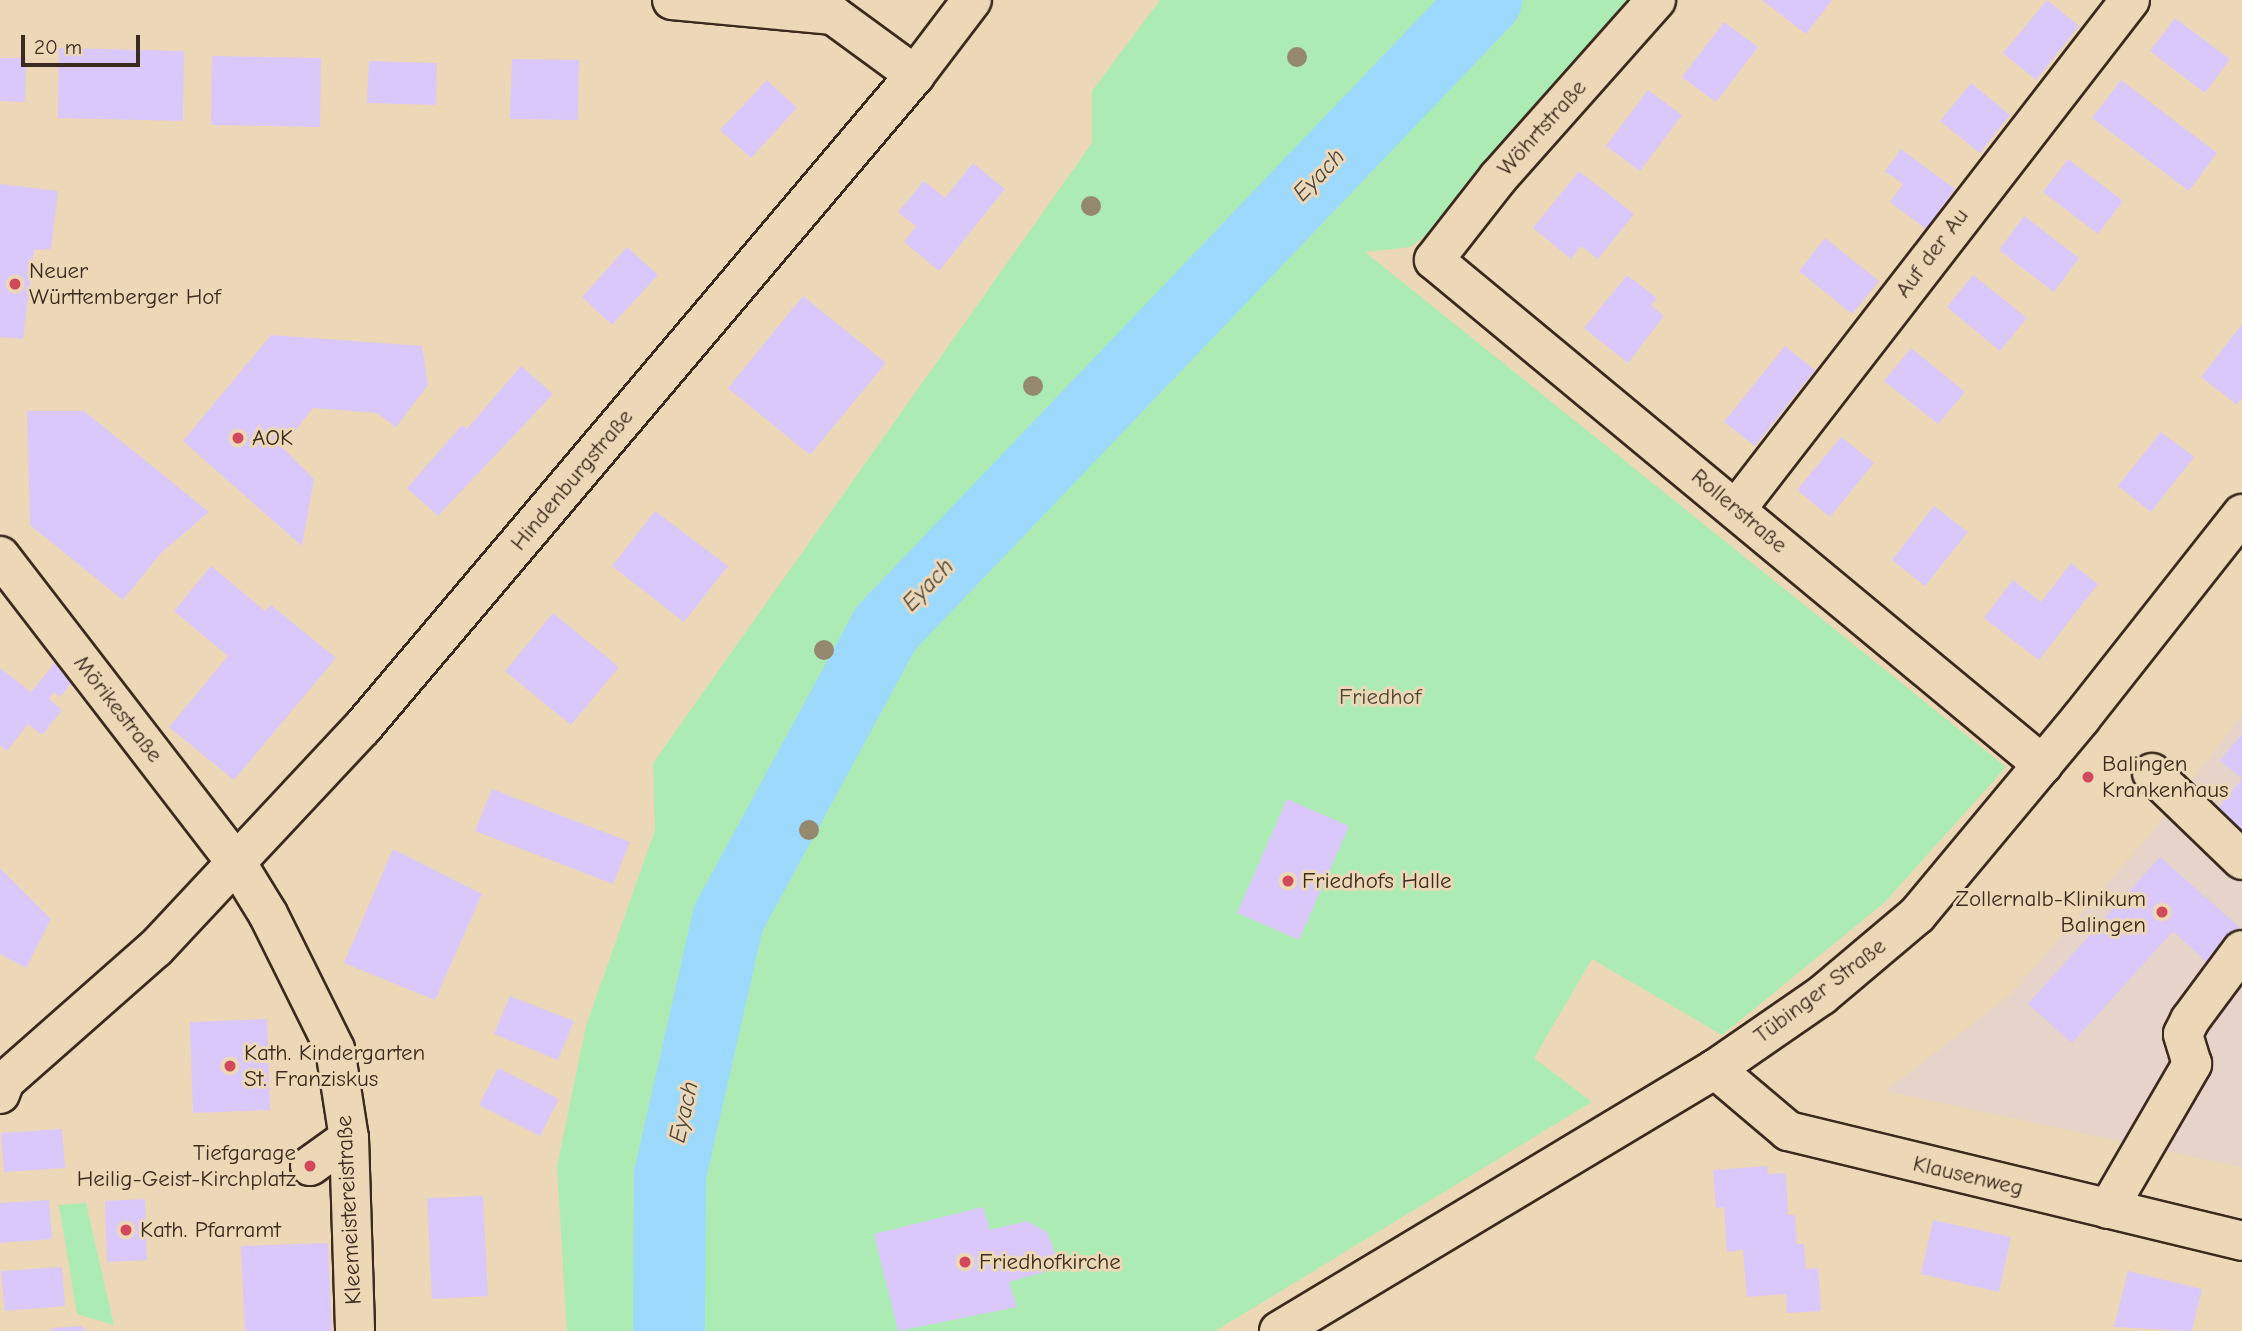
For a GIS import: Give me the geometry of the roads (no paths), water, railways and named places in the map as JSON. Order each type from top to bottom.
[{"type":"street","points":[[672,0],[834,15],[915,75]]},
{"type":"street","name":"Hindenburgstraße","points":[[0,1094],[5,1081],[156,948],[362,728],[915,75],[972,0]]},
{"type":"street","name":"Wöhrtstraße","points":[[1434,260],[1498,178],[1656,0]]},
{"type":"street","name":"Auf der Au","points":[[1737,508],[2130,0]]},
{"type":"street","name":"Rollerstraße","points":[[1434,260],[1737,508],[2043,765]]},
{"type":"street","name":"Tübinger Straße","points":[[1279,1331],[1714,1069],[1822,996],[1916,915],[2043,765],[2242,514]]},
{"type":"street","name":"Mörikestraße","points":[[0,556],[236,862]]},
{"type":"street","points":[[2152,773],[2242,860]]},
{"type":"street","name":"Kleemeistereistraße","points":[[236,862],[268,914],[335,1048],[349,1138],[355,1331]]},
{"type":"street","points":[[2108,1209],[2192,1064],[2183,1034],[2190,1020],[2242,950]]},
{"type":"street","name":"Klausenweg","points":[[1714,1069],[1788,1131],[2242,1241]]},
{"type":"street","points":[[310,1166],[349,1138]]},
{"type":"waterway","name":"Eyach","points":[[669,1331],[670,1175],[728,919],[886,628],[1486,0]]},
{"type":"place","name":"Neuer Württemberger Hof","points":[[15,284]]},
{"type":"place","name":"AOK","points":[[238,438]]},
{"type":"place","name":"Balingen Krankenhaus","points":[[2088,777]]},
{"type":"place","name":"Friedhofs Halle","points":[[1288,881]]},
{"type":"place","name":"Zollernalb-Klinikum Balingen","points":[[2162,912]]},
{"type":"place","name":"Kath. Kindergarten St. Franziskus","points":[[230,1066]]},
{"type":"place","name":"Tiefgarage Heilig-Geist-Kirchplatz","points":[[310,1166]]},
{"type":"place","name":"Kath. Pfarramt","points":[[126,1230]]},
{"type":"place","name":"Friedhofkirche","points":[[965,1262]]},
{"type":"park label","name":"Friedhof","points":[[1380,697]]}]
